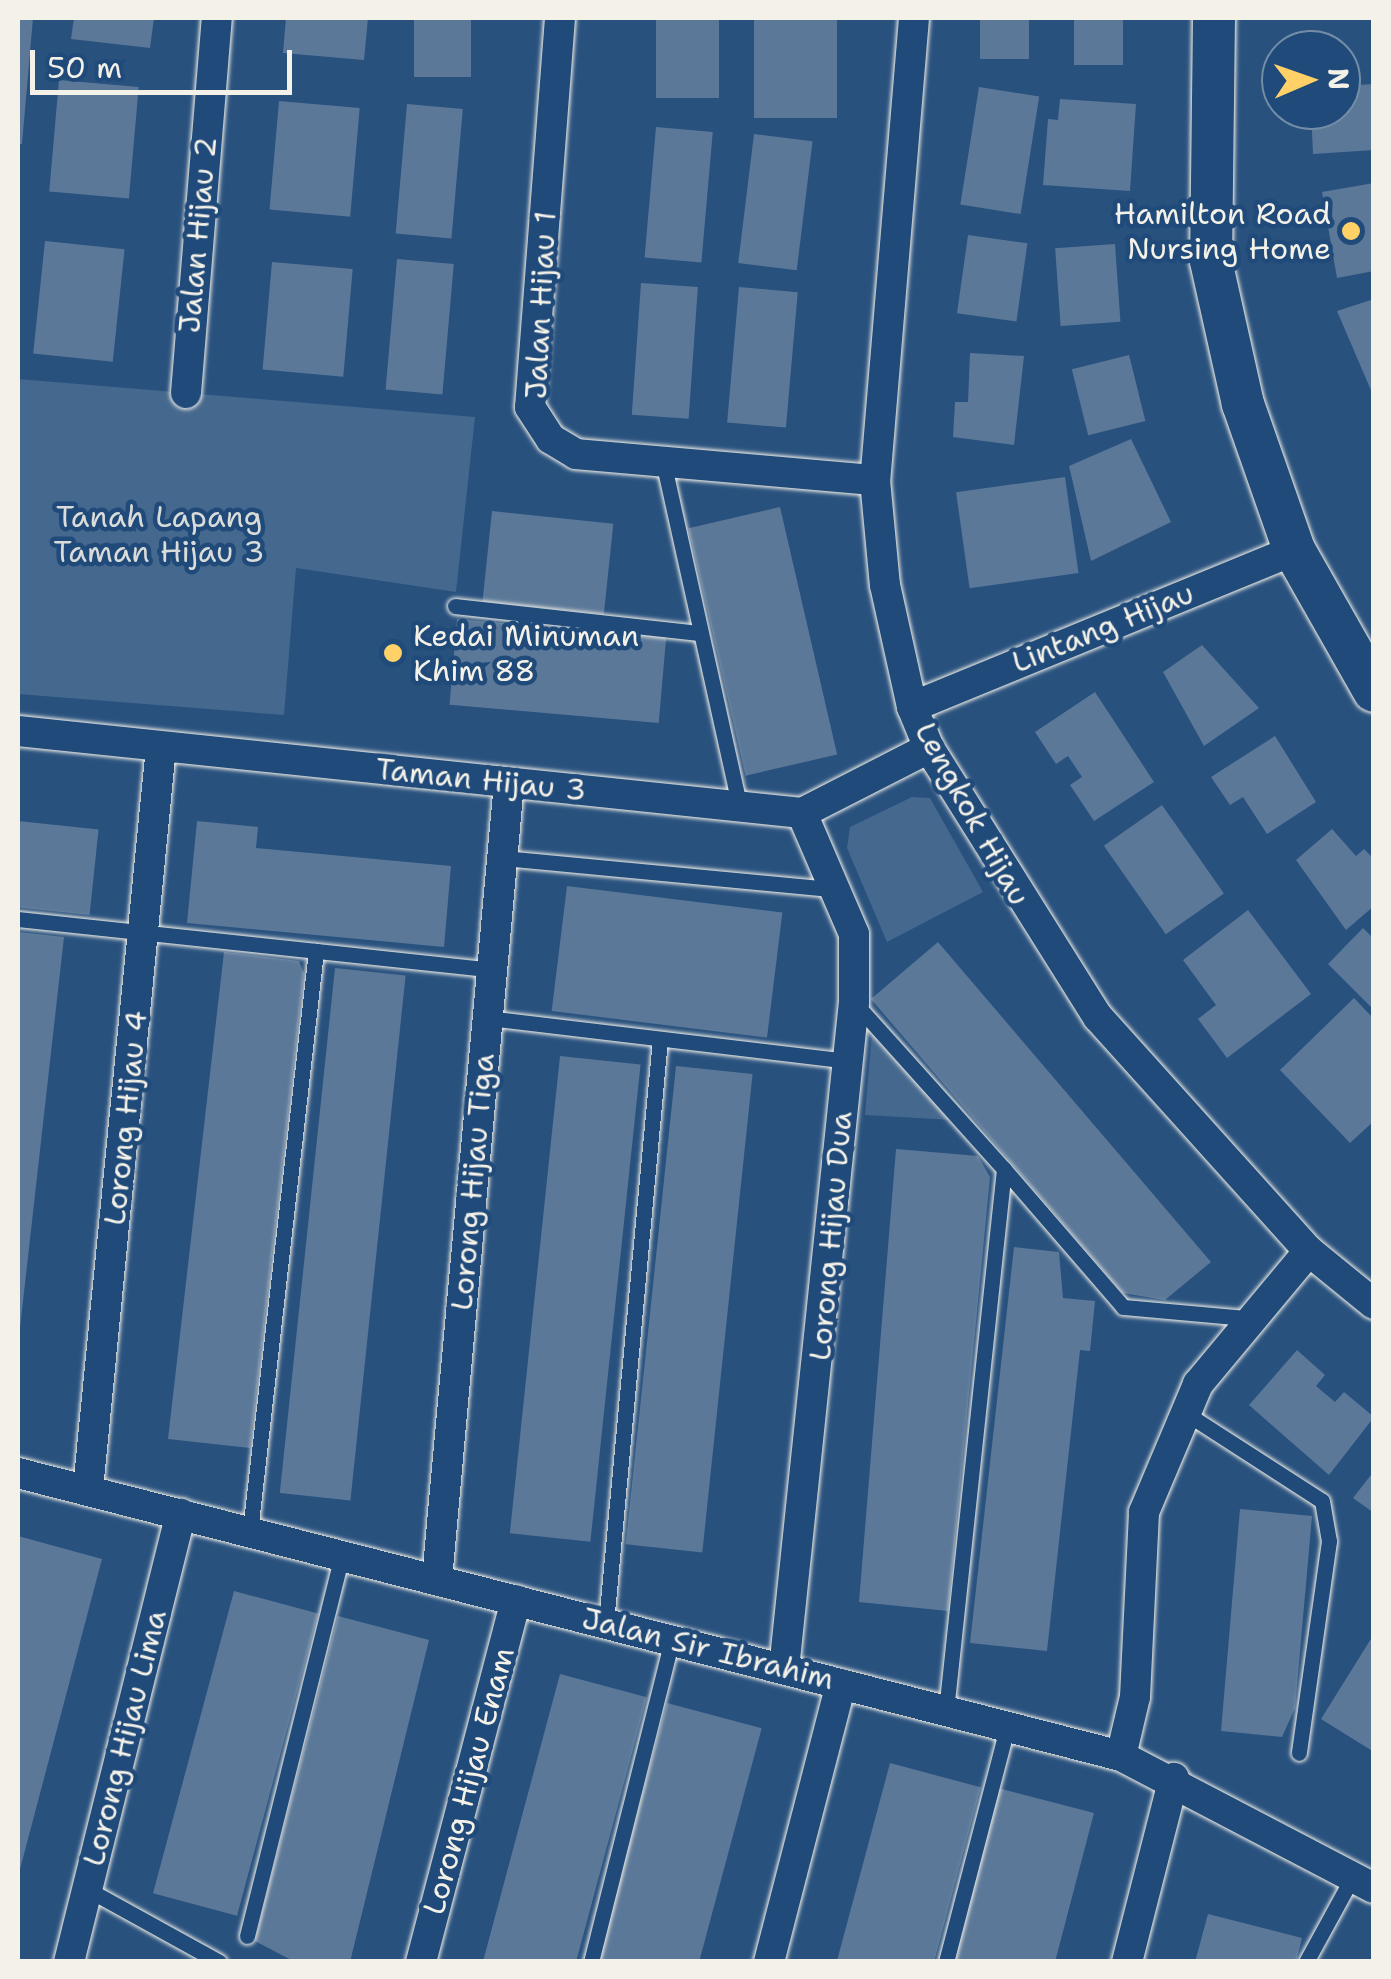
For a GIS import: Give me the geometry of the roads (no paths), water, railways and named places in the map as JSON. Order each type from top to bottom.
[{"type":"main road","points":[[1214,18],[1210,260],[1246,418],[1294,550],[1374,691]]},
{"type":"street","name":"Jalan Hijau 2","points":[[186,393],[217,18]]},
{"type":"street","name":"Jalan Hijau 1","points":[[560,18],[530,407],[551,439],[576,454],[875,480]]},
{"type":"street","name":"Lengkok Hijau","points":[[914,18],[875,480],[885,585],[912,706],[929,748],[1098,1018],[1310,1251],[1374,1304]]},
{"type":"street","name":"Lintang Hijau","points":[[912,706],[1294,550]]},
{"type":"street","name":"Taman Hijau 3","points":[[18,731],[802,813]]},
{"type":"street","name":"Lorong Hijau 4","points":[[88,1490],[162,747]]},
{"type":"street","points":[[802,813],[929,748]]},
{"type":"street","name":"Lorong Hijau Tiga","points":[[436,1580],[510,784]]},
{"type":"street","name":"Lorong Hijau Dua","points":[[784,1669],[854,1002],[854,934],[802,813]]},
{"type":"street","points":[[1121,1756],[1135,1697],[1144,1512],[1184,1412],[1247,1318],[1310,1251]]},
{"type":"street","name":"Jalan Sir Ibrahim","points":[[18,1474],[1121,1756],[1174,1778],[1363,1882]]},
{"type":"street","name":"Lorong Hijau Lima","points":[[69,1962],[181,1514]]},
{"type":"street","name":"Lorong Hijau Enam","points":[[421,1962],[516,1600]]},
{"type":"street","points":[[769,1962],[841,1684]]},
{"type":"street","points":[[1126,1962],[1174,1778]]},
{"type":"lane","points":[[663,461],[739,805]]},
{"type":"lane","points":[[455,606],[701,633]]},
{"type":"lane","points":[[503,858],[838,890]]},
{"type":"lane","points":[[18,919],[493,970]]},
{"type":"lane","points":[[250,1532],[316,951]]},
{"type":"lane","points":[[854,1002],[1123,1306],[1247,1318]]},
{"type":"lane","points":[[488,1018],[848,1061]]},
{"type":"lane","points":[[606,1623],[660,1038]]},
{"type":"lane","points":[[946,1711],[1004,1169]]},
{"type":"lane","points":[[1184,1412],[1322,1502],[1330,1541],[1298,1753]]},
{"type":"lane","points":[[247,1936],[342,1556]]},
{"type":"lane","points":[[591,1962],[672,1640]]},
{"type":"lane","points":[[946,1962],[1007,1726]]},
{"type":"lane","points":[[1306,1962],[1363,1882]]},
{"type":"lane","points":[[87,1889],[220,1962]]},
{"type":"place","name":"Hamilton Road Nursing Home","points":[[1351,231]]},
{"type":"place","name":"Kedai Minuman Khim 88","points":[[393,653]]},
{"type":"park label","name":"Tanah Lapang Taman Hijau 3","points":[[159,534]]}]
